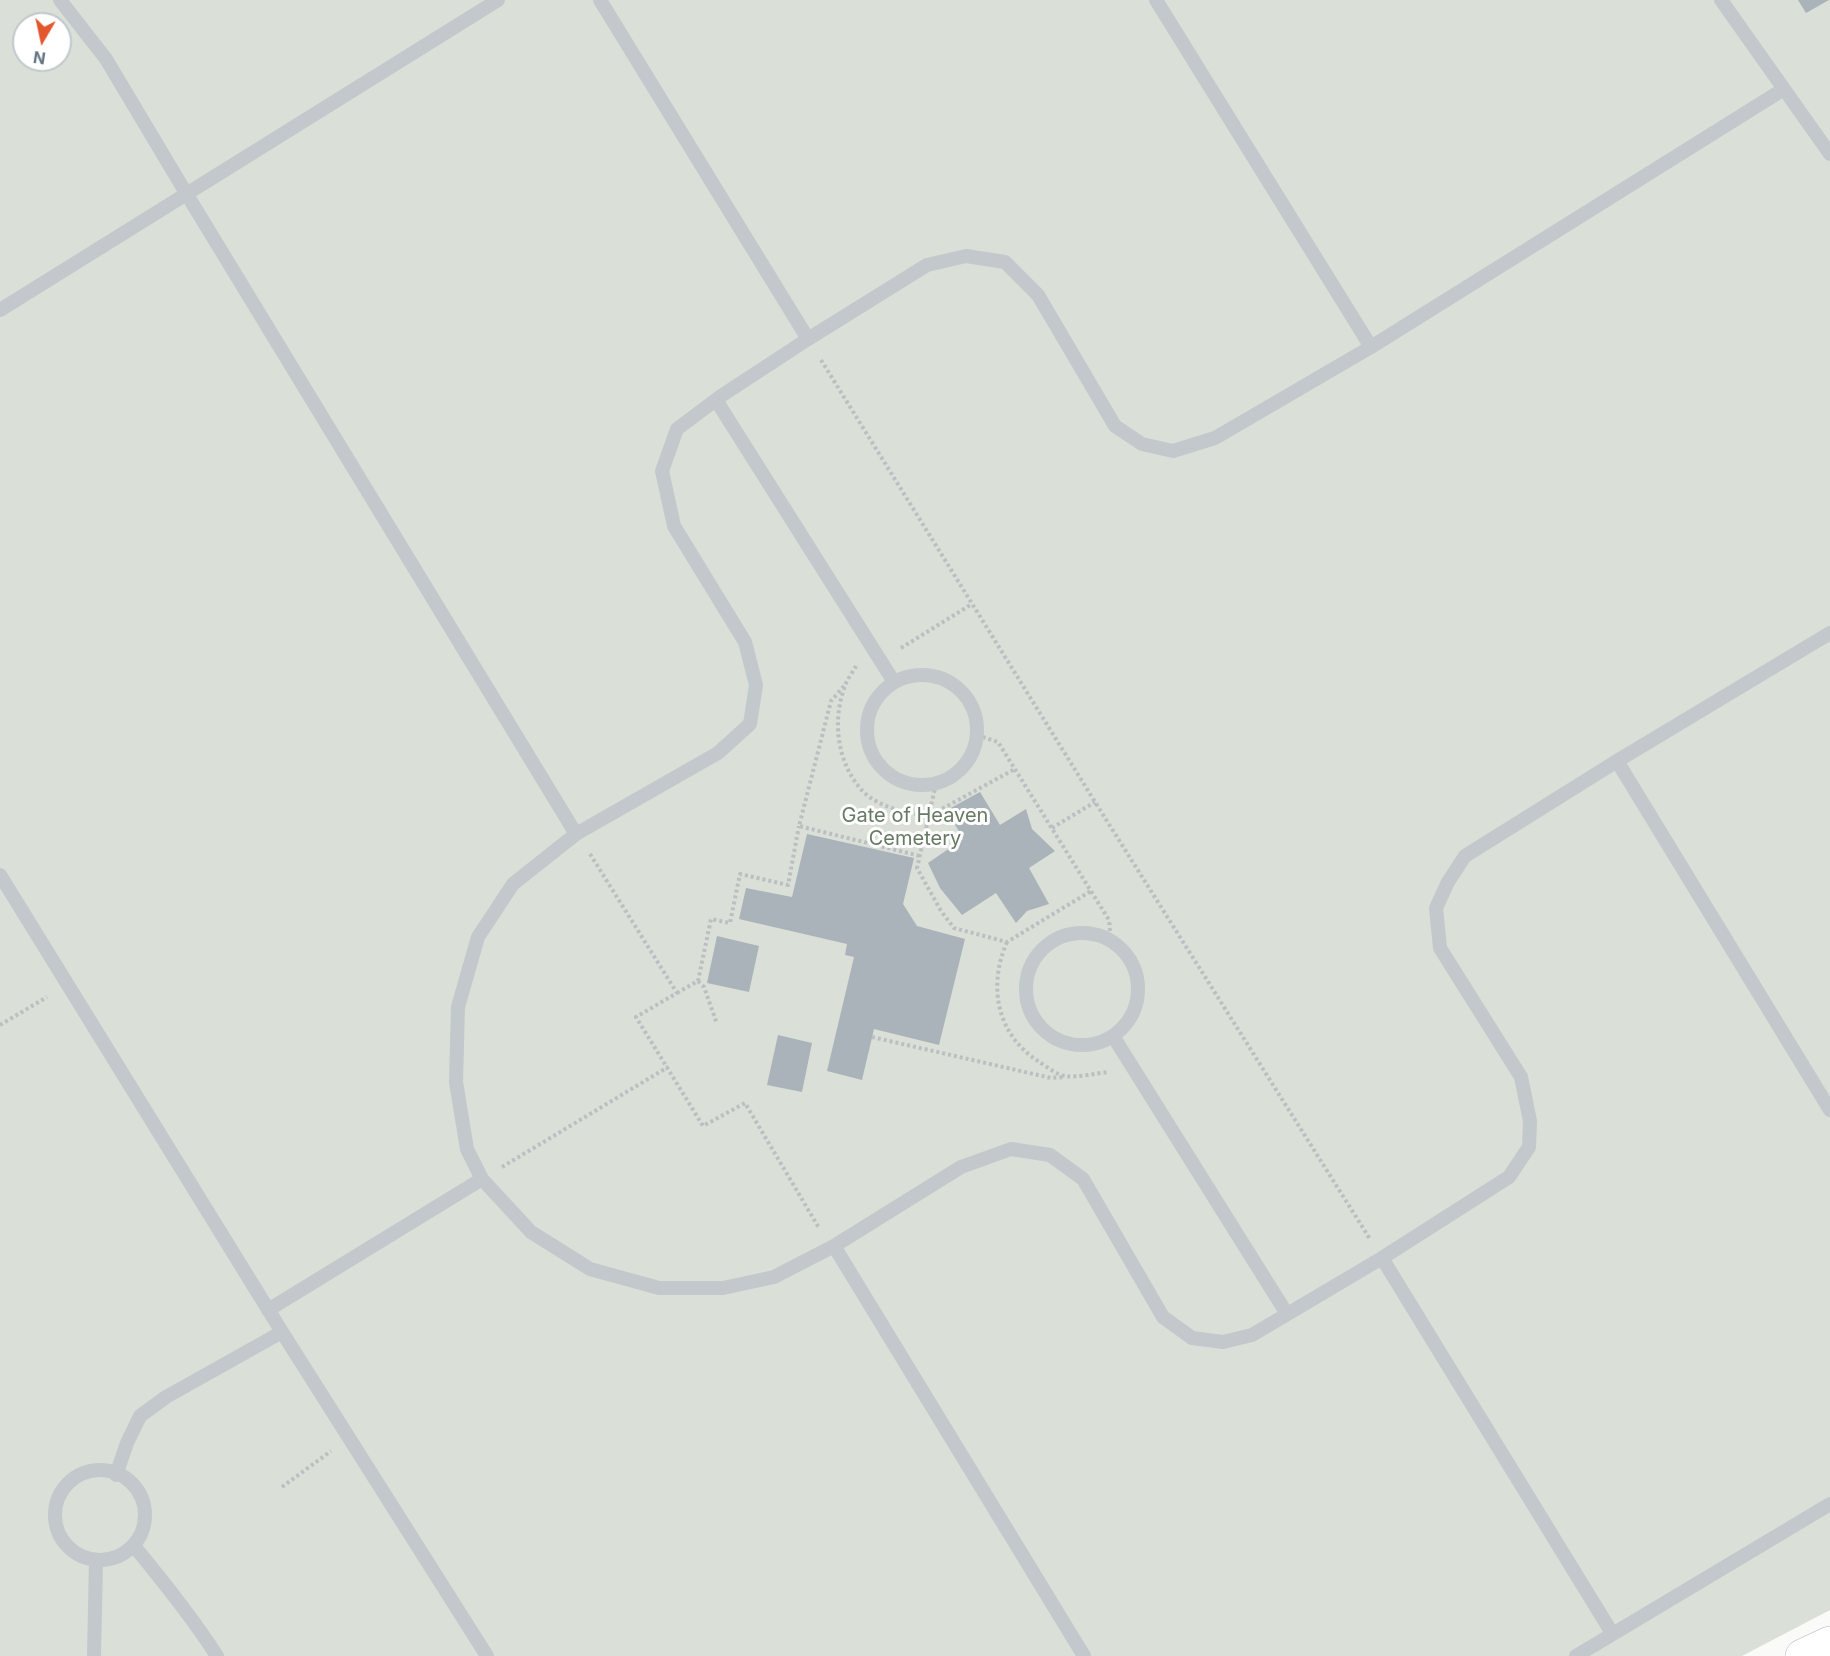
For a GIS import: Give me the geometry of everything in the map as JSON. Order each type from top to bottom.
[{"type":"main road","points":[[1802,1656],[1830,1643]]},
{"type":"lane","points":[[60,0],[106,59],[576,834]]},
{"type":"lane","points":[[0,310],[498,0]]},
{"type":"lane","points":[[600,0],[808,339]]},
{"type":"lane","points":[[1156,0],[1371,347]]},
{"type":"lane","points":[[1721,0],[1830,154]]},
{"type":"lane","points":[[1784,89],[1371,347],[1215,438],[1173,451],[1142,444],[1115,426],[1038,295],[1005,262],[966,256],[927,265],[808,339],[716,400],[677,429],[662,471],[674,526],[745,642],[756,685],[750,724],[718,753],[576,834],[513,884],[478,937],[458,1007],[456,1082],[467,1149],[482,1179],[531,1232],[590,1269],[659,1288],[723,1288],[774,1277],[832,1246],[961,1167],[1011,1149],[1050,1155],[1083,1179],[1163,1317],[1192,1338],[1223,1342],[1252,1335],[1382,1258],[1509,1177],[1529,1147],[1530,1121],[1521,1077],[1440,948],[1436,908],[1465,856],[1617,761],[1830,633]]},
{"type":"lane","points":[[716,400],[894,682]]},
{"type":"lane","points":[[928,675],[944,680],[959,689],[969,702],[976,718],[977,735],[973,752],[952,777],[936,784],[919,785],[902,782],[887,772],[875,759],[868,743],[867,726],[871,708],[894,682],[910,676],[928,675]]},
{"type":"lane","points":[[1617,761],[1830,1110]]},
{"type":"lane","points":[[0,875],[268,1310],[487,1656]]},
{"type":"lane","points":[[1075,933],[1094,935],[1111,941],[1125,954],[1134,969],[1138,988],[1135,1006],[1127,1023],[1113,1036],[1097,1043],[1078,1046],[1060,1042],[1044,1032],[1033,1017],[1026,1000],[1026,982],[1032,964],[1042,949],[1058,939],[1075,933]]},
{"type":"lane","points":[[1113,1036],[1287,1314]]},
{"type":"lane","points":[[268,1310],[482,1179]]},
{"type":"lane","points":[[832,1246],[1084,1656]]},
{"type":"lane","points":[[1382,1258],[1612,1633]]},
{"type":"lane","points":[[116,1474],[127,1443],[141,1416],[165,1397],[282,1332]]},
{"type":"lane","points":[[105,1470],[126,1478],[137,1489],[145,1511],[142,1532],[134,1546],[112,1559],[96,1560],[81,1556],[66,1544],[57,1531],[55,1508],[60,1493],[76,1477],[89,1471],[105,1470]]},
{"type":"lane","points":[[1576,1656],[1830,1504]]},
{"type":"lane","points":[[134,1546],[198,1626],[217,1656]]},
{"type":"lane","points":[[94,1656],[96,1560]]},
{"type":"path","points":[[808,339],[1095,802],[1382,1258]]},
{"type":"path","points":[[881,661],[972,604]]},
{"type":"path","points":[[832,1246],[745,1103],[703,1126],[636,1017],[698,981],[711,920],[730,923],[740,874],[788,885],[799,826],[831,701],[845,686],[871,645]]},
{"type":"path","points":[[845,686],[838,715],[837,736],[843,756],[861,790],[892,808],[929,816],[1015,769]]},
{"type":"path","points":[[977,735],[998,742],[1109,920],[1111,941]]},
{"type":"path","points":[[936,784],[917,868],[954,928],[1007,942]]},
{"type":"path","points":[[1052,828],[1095,802]]},
{"type":"path","points":[[799,826],[920,856]]},
{"type":"path","points":[[576,834],[677,993]]},
{"type":"path","points":[[1066,1076],[1028,1055],[1016,1042],[1002,1017],[996,993],[997,971],[1007,942],[1091,891]]},
{"type":"path","points":[[698,981],[704,987],[717,1024]]},
{"type":"path","points":[[0,1025],[67,983]]},
{"type":"path","points":[[872,1037],[1051,1078],[1115,1072],[1131,1064]]},
{"type":"path","points":[[482,1179],[668,1067]]},
{"type":"path","points":[[282,1487],[348,1438]]},
{"type":"green space","name":"Gate of Heaven Cemetery","points":[[0,0],[1830,0],[1830,1610],[1742,1656],[0,1656]]},
{"type":"building","points":[[1798,0],[1829,0],[1806,13]]},
{"type":"building","points":[[980,792],[1000,825],[1026,809],[1032,829],[1055,851],[1029,868],[1049,904],[1027,911],[1016,923],[996,893],[962,915],[940,888],[928,863],[963,839],[947,810]]},
{"type":"building","points":[[807,834],[914,858],[903,904],[917,926],[965,939],[939,1045],[874,1029],[862,1080],[827,1071],[854,957],[845,955],[847,944],[739,919],[746,888],[792,897]]},
{"type":"building","points":[[717,936],[759,946],[749,992],[707,983]]},
{"type":"building","points":[[778,1035],[812,1043],[802,1092],[767,1085]]}]
